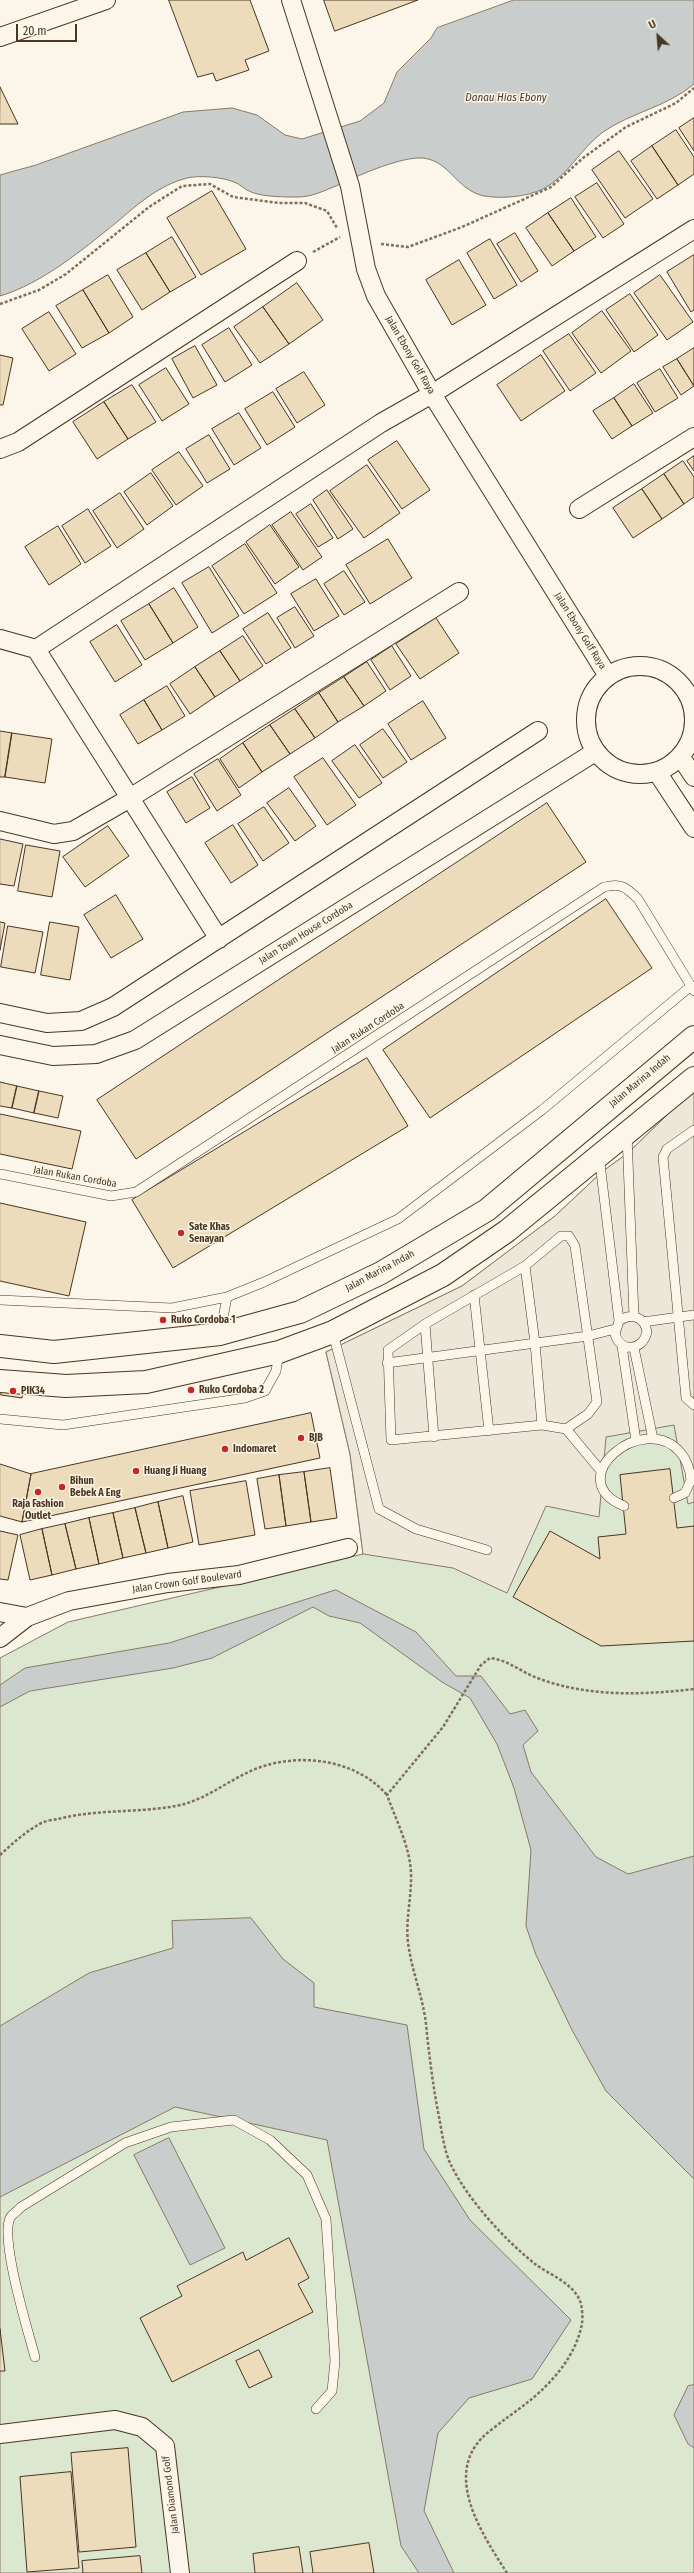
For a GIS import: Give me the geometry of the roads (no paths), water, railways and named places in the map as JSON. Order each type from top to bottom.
[{"type":"main road","name":"Jalan Marina Indah","points":[[0,1346],[54,1352],[220,1334],[300,1312],[381,1273],[487,1210],[694,1037]]},
{"type":"main road","points":[[0,1381],[66,1386],[146,1382],[279,1352],[333,1332],[443,1275],[506,1231],[694,1078]]},
{"type":"street","points":[[0,37],[106,0]]},
{"type":"street","name":"Jalan Ebony Golf Raya","points":[[291,0],[350,186],[363,242],[366,269],[376,296],[432,394],[608,676]]},
{"type":"street","points":[[36,649],[381,423],[432,394],[694,229]]},
{"type":"street","points":[[0,449],[18,442],[297,261]]},
{"type":"street","points":[[579,509],[694,437]]},
{"type":"street","points":[[0,821],[54,834],[73,831],[130,798],[459,592]]},
{"type":"street","points":[[0,639],[36,649],[219,939]]},
{"type":"street","points":[[639,666],[655,668],[676,680],[692,698],[694,729],[689,744],[680,756],[657,772],[640,774],[623,772],[608,764],[595,752],[588,737],[585,720],[587,709],[596,688],[608,676],[623,668],[639,666]]},
{"type":"street","points":[[0,1012],[47,1023],[81,1021],[113,1008],[538,730]]},
{"type":"street","name":"Jalan Town House Cordoba","points":[[0,1045],[53,1056],[96,1054],[135,1040],[595,752]]},
{"type":"street","points":[[680,756],[694,777]]},
{"type":"street","points":[[657,772],[694,828]]},
{"type":"street","name":"Jalan Crown Golf Boulevard","points":[[0,1638],[27,1617],[69,1601],[168,1584],[240,1574],[348,1548]]},
{"type":"street","points":[[0,1612],[27,1617]]},
{"type":"street","name":"Jalan Diamond Golf","points":[[0,2434],[115,2420],[142,2427],[165,2446],[180,2573]]},
{"type":"lane","name":"Jalan Rukan Cordoba","points":[[0,1174],[111,1196],[136,1192],[604,887],[618,884],[628,888],[638,899],[693,988]]},
{"type":"lane","points":[[0,1300],[172,1308],[227,1297],[264,1282],[398,1219],[542,1110],[693,988]]},
{"type":"lane","points":[[694,1130],[667,1149],[663,1157],[686,1398],[694,1405]]},
{"type":"lane","points":[[627,1133],[634,1317]]},
{"type":"lane","points":[[599,1156],[617,1325],[616,1338],[622,1346],[636,1441]]},
{"type":"lane","points":[[566,1429],[588,1414],[597,1402],[575,1246],[569,1236],[561,1236],[525,1266],[425,1324],[390,1347],[387,1362],[390,1438],[400,1441],[542,1425],[566,1429],[601,1471]]},
{"type":"lane","points":[[525,1266],[535,1343],[542,1425]]},
{"type":"lane","points":[[474,1296],[489,1431]]},
{"type":"lane","points":[[220,1334],[227,1297]]},
{"type":"lane","points":[[643,1322],[677,1316],[694,1315]]},
{"type":"lane","points":[[387,1362],[588,1336],[617,1325],[626,1317],[634,1317],[643,1322],[646,1328],[646,1338],[634,1348],[622,1346]]},
{"type":"lane","points":[[425,1324],[426,1358],[434,1437]]},
{"type":"lane","points":[[333,1332],[379,1509],[416,1530],[487,1550]]},
{"type":"lane","points":[[634,1348],[653,1439]]},
{"type":"lane","points":[[0,1419],[63,1425],[245,1398],[265,1391],[276,1371],[279,1352]]},
{"type":"lane","points":[[624,1506],[607,1495],[602,1488],[601,1471],[604,1462],[613,1453],[636,1441],[653,1439],[670,1444],[680,1453],[689,1466],[693,1478],[685,1492],[674,1498]]},
{"type":"lane","points":[[35,2357],[13,2276],[7,2230],[10,2218],[21,2207],[125,2143],[171,2127],[234,2120],[270,2140],[307,2175],[326,2219],[335,2362],[332,2391],[316,2409]]},
{"type":"water","name":"Danau Hias Ebony","points":[[514,0],[694,0],[694,84],[684,92],[626,119],[603,132],[560,177],[543,189],[522,196],[491,197],[474,193],[437,163],[429,159],[418,158],[398,161],[365,173],[322,192],[303,197],[256,194],[234,182],[217,178],[198,177],[177,181],[149,196],[62,265],[32,283],[0,296],[0,175],[36,165],[183,112],[232,108],[257,115],[285,135],[302,139],[360,121],[384,103],[397,72],[431,38],[437,28]]},
{"type":"water","points":[[336,1590],[416,1632],[456,1676],[481,1676],[510,1714],[525,1710],[538,1731],[523,1745],[531,1772],[596,1857],[628,1874],[694,1856],[694,2179],[606,2091],[572,2030],[536,1955],[526,1926],[531,1850],[514,1788],[497,1744],[470,1698],[442,1682],[360,1623],[329,1616],[313,1607],[212,1658],[173,1668],[30,1691],[0,1707],[0,1685],[25,1668],[169,1643]]},
{"type":"water","points":[[251,1918],[283,1959],[314,1983],[314,2007],[407,2025],[424,2149],[470,2220],[571,2320],[532,2379],[469,2398],[438,2433],[424,2511],[454,2573],[419,2573],[401,2546],[327,2140],[175,2107],[0,2197],[0,2026],[89,1973],[173,1948],[172,1921]]},
{"type":"water","points":[[169,2138],[225,2248],[190,2265],[134,2155]]},
{"type":"water","points":[[694,2385],[694,2448],[688,2444],[674,2415],[688,2386]]},
{"type":"place","name":"Sate Khas Senayan","points":[[181,1233]]},
{"type":"place","name":"Ruko Cordoba 1","points":[[163,1320]]},
{"type":"place","name":"Ruko Cordoba 2","points":[[191,1390]]},
{"type":"place","name":"PIK34","points":[[13,1391]]},
{"type":"place","name":"BJB","points":[[301,1438]]},
{"type":"place","name":"Indomaret","points":[[225,1449]]},
{"type":"place","name":"Huang Ji Huang","points":[[136,1471]]},
{"type":"place","name":"Bihun Bebek A Eng","points":[[62,1487]]},
{"type":"place","name":"Raja Fashion Outlet","points":[[38,1492]]}]
